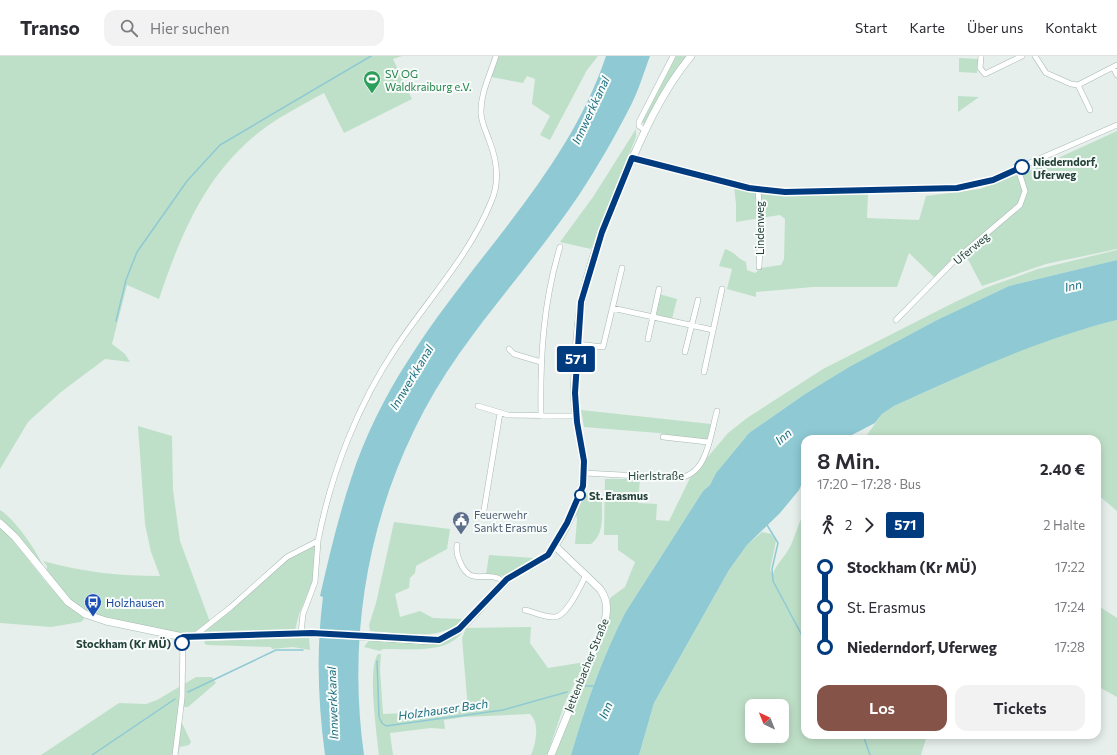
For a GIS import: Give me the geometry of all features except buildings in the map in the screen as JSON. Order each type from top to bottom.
[{"type":"street","points":[[301,633],[303,614],[315,582],[318,541],[333,482],[361,412],[397,347],[460,262],[493,198],[496,184],[496,168],[492,147],[483,123],[481,110],[485,89],[496,56]]},
{"type":"street","points":[[645,130],[639,126],[639,122],[673,56]]},
{"type":"street","points":[[0,523],[15,537],[64,599],[79,610],[106,621],[183,637],[312,633],[432,641],[446,637],[462,627],[504,582],[545,557],[555,546],[580,495],[584,473],[576,416],[575,372],[584,289],[609,214],[632,158],[645,130],[672,83],[691,56]]},
{"type":"street","points":[[981,56],[980,68],[984,74],[988,74],[1022,56]]},
{"type":"street","points":[[1035,56],[1046,73],[1071,84],[1078,85],[1115,66],[1117,76]]},
{"type":"street","points":[[1078,85],[1090,110]]},
{"type":"street","points":[[632,158],[758,190],[797,192],[957,188],[982,183],[1018,169],[1117,125]]},
{"type":"street","name":"Uferweg","points":[[896,320],[953,262],[1020,205],[1025,191],[1018,169]]},
{"type":"street","name":"Lindenweg","points":[[758,190],[761,227],[759,267]]},
{"type":"street","points":[[541,416],[540,362],[546,305],[560,247]]},
{"type":"street","points":[[577,344],[603,347],[622,268]]},
{"type":"street","points":[[648,340],[659,289]]},
{"type":"street","points":[[704,372],[722,289]]},
{"type":"street","points":[[685,352],[698,300]]},
{"type":"street","points":[[612,308],[713,330]]},
{"type":"street","points":[[509,349],[514,354],[540,362]]},
{"type":"street","points":[[478,406],[500,413],[521,416],[576,416]]},
{"type":"street","name":"Hierlstraße","points":[[584,473],[684,477],[692,473],[704,459],[718,411]]},
{"type":"street","points":[[483,516],[500,413]]},
{"type":"street","points":[[664,437],[708,442]]},
{"type":"street","points":[[192,637],[231,607],[287,557],[318,541]]},
{"type":"street","points":[[457,545],[457,556],[466,574],[470,576],[496,578],[504,582]]},
{"type":"street","name":"Jettenbacher Straße","points":[[551,755],[602,630],[607,605],[605,596],[586,575],[555,546]]},
{"type":"street","points":[[525,610],[546,616],[558,616],[564,611],[575,596],[586,575]]},
{"type":"street","points":[[175,755],[182,698],[183,637]]},
{"type":"green space","points":[[0,56],[402,56],[393,59],[412,99],[344,133],[324,93],[278,119],[252,138],[220,172],[206,192],[184,233],[159,299],[127,285],[112,344],[125,354],[130,362],[105,359],[61,392],[28,422],[0,469]]},
{"type":"green space","points":[[498,56],[598,56],[587,70],[550,140],[540,135],[550,116],[532,104],[535,79],[527,76],[523,83],[491,77]]},
{"type":"green space","points":[[676,56],[688,56],[644,124],[642,122],[643,118]]},
{"type":"green space","points":[[959,58],[978,59],[977,73],[959,72]]},
{"type":"green space","points":[[958,96],[979,97],[958,112]]},
{"type":"green space","points":[[636,129],[636,137],[591,249],[560,242],[593,197]]},
{"type":"green space","points":[[1117,131],[1117,249],[1046,264],[982,286],[965,254],[1020,208],[1025,195],[1023,174]]},
{"type":"green space","points":[[1016,175],[1020,178],[1024,192],[1020,204],[935,278],[909,253],[897,287],[813,287],[756,292],[756,297],[727,289],[732,269],[719,266],[725,249],[746,262],[747,270],[755,273],[761,268],[781,265],[784,259],[785,219],[780,215],[736,222],[734,186],[772,193],[868,193],[867,218],[919,220],[926,196],[980,189]]},
{"type":"green space","points":[[1117,250],[1117,260],[1009,286],[937,320],[849,367],[805,394],[749,433],[716,473],[710,485],[703,491],[625,613],[609,647],[595,683],[571,755],[554,755],[590,661],[610,616],[610,598],[625,587],[635,562],[618,550],[618,535],[604,535],[605,479],[640,479],[638,503],[657,504],[656,520],[669,521],[690,478],[728,433],[747,418],[823,369],[985,288],[1038,269]]},
{"type":"green space","points":[[659,294],[677,299],[672,319],[654,314]]},
{"type":"green space","points":[[1117,320],[1117,511],[1101,497],[1101,435],[867,435],[882,414],[894,406],[1016,351],[1069,332]]},
{"type":"green space","points":[[581,410],[711,424],[708,442],[658,433],[584,427]]},
{"type":"green space","points":[[138,426],[172,436],[173,490],[180,541],[210,622],[193,633],[169,632],[151,629],[114,621],[83,611],[71,602],[46,574],[47,566],[43,561],[101,573],[160,576],[151,552],[145,524]]},
{"type":"green space","points":[[587,493],[588,496],[591,497],[592,493],[602,495],[601,528],[596,539],[591,544],[575,544],[576,514]]},
{"type":"green space","points":[[0,510],[12,520],[25,536],[37,554],[44,569],[0,519]]},
{"type":"green space","points":[[801,519],[801,739],[926,739],[921,755],[639,755],[654,703],[729,570],[747,545],[762,532],[771,534],[776,541],[770,570],[773,574],[794,538]]},
{"type":"green space","points":[[394,522],[450,529],[447,549],[416,566],[415,573],[410,578],[409,588],[395,594],[400,617],[420,611],[433,618],[463,619],[454,626],[432,634],[420,635],[370,631],[369,625],[376,603]]},
{"type":"green space","points":[[0,527],[59,597],[83,616],[84,619],[81,622],[51,627],[0,623]]},
{"type":"green space","points":[[313,546],[316,550],[313,581],[299,614],[295,630],[198,634],[284,562]]},
{"type":"green space","points":[[489,555],[534,558],[506,576],[486,575]]},
{"type":"green space","points":[[1101,608],[1117,618],[1117,697],[1101,688]]},
{"type":"green space","points":[[531,627],[530,643],[548,668],[585,662],[565,703],[547,755],[531,755],[536,740],[536,728],[530,714],[464,717],[444,720],[445,729],[431,728],[390,733],[393,755],[379,755],[373,687],[373,673],[378,654],[381,654],[380,669],[383,714],[468,710],[462,638],[466,628]]},
{"type":"green space","points":[[461,630],[462,633],[446,645],[425,649],[383,649],[380,651],[364,647],[370,639],[425,642]]},
{"type":"green space","points":[[309,638],[310,650],[293,647],[272,649],[271,647],[207,645],[204,643],[205,641]]},
{"type":"green space","points":[[196,677],[212,677],[216,683],[188,707],[180,707],[179,721],[182,723],[191,742],[189,745],[180,747],[178,755],[41,755],[119,703],[146,704],[157,700]]},
{"type":"water","name":"Innwerkkanal","points":[[606,56],[650,56],[632,103],[593,173],[565,215],[459,354],[431,399],[407,446],[388,495],[373,546],[364,597],[359,650],[359,702],[364,755],[325,755],[319,696],[319,637],[323,597],[320,596],[342,508],[362,448],[384,402],[409,359],[434,321],[517,213],[568,138],[589,98]]},
{"type":"water","name":"Inn","points":[[1117,260],[1117,320],[1031,347],[976,369],[894,406],[882,414],[875,423],[852,435],[801,435],[801,485],[799,490],[780,513],[747,545],[729,570],[654,703],[639,755],[571,755],[595,683],[609,647],[625,613],[703,491],[710,485],[716,473],[749,433],[805,394],[849,367],[937,320],[1009,286]]},
{"type":"waterway","points":[[116,321],[126,280],[137,252],[187,181],[220,145],[371,56]]},
{"type":"waterway","points":[[767,525],[778,543],[772,569],[773,581],[801,634]]},
{"type":"waterway","name":"Holzhauser Bach","points":[[188,692],[276,650],[303,650]]},
{"type":"waterway","name":"Holzhauser Bach","points":[[377,661],[379,717],[382,723],[386,726],[503,710],[567,692]]},
{"type":"waterway","name":"Holzhauser Bach","points":[[585,686],[597,686]]},
{"type":"waterway","name":"Holzhauser Bach","points":[[92,755],[175,699]]},
{"type":"waterway","points":[[864,739],[870,755]]},
{"type":"bus line","name":"571","points":[[182,643],[183,637],[312,633],[432,641],[439,640],[456,632],[507,579],[541,560],[551,552],[582,491],[584,461],[575,408],[575,372],[581,302],[602,232],[632,158],[749,188],[785,192],[905,191],[957,188],[993,180],[1022,167]]},
{"type":"place","name":"SV OG Waldkraiburg e.V.","points":[[372,94]]},
{"type":"place","name":"Niederndorf, Uferweg","points":[[1022,167]]},
{"type":"place","name":"St. Erasmus","points":[[580,495]]},
{"type":"place","name":"Feuerwehr Sankt Erasmus","points":[[461,535]]},
{"type":"place","name":"Holzhausen","points":[[93,617]]},
{"type":"place","name":"Stockham (Kr MÜ)","points":[[182,643]]}]
